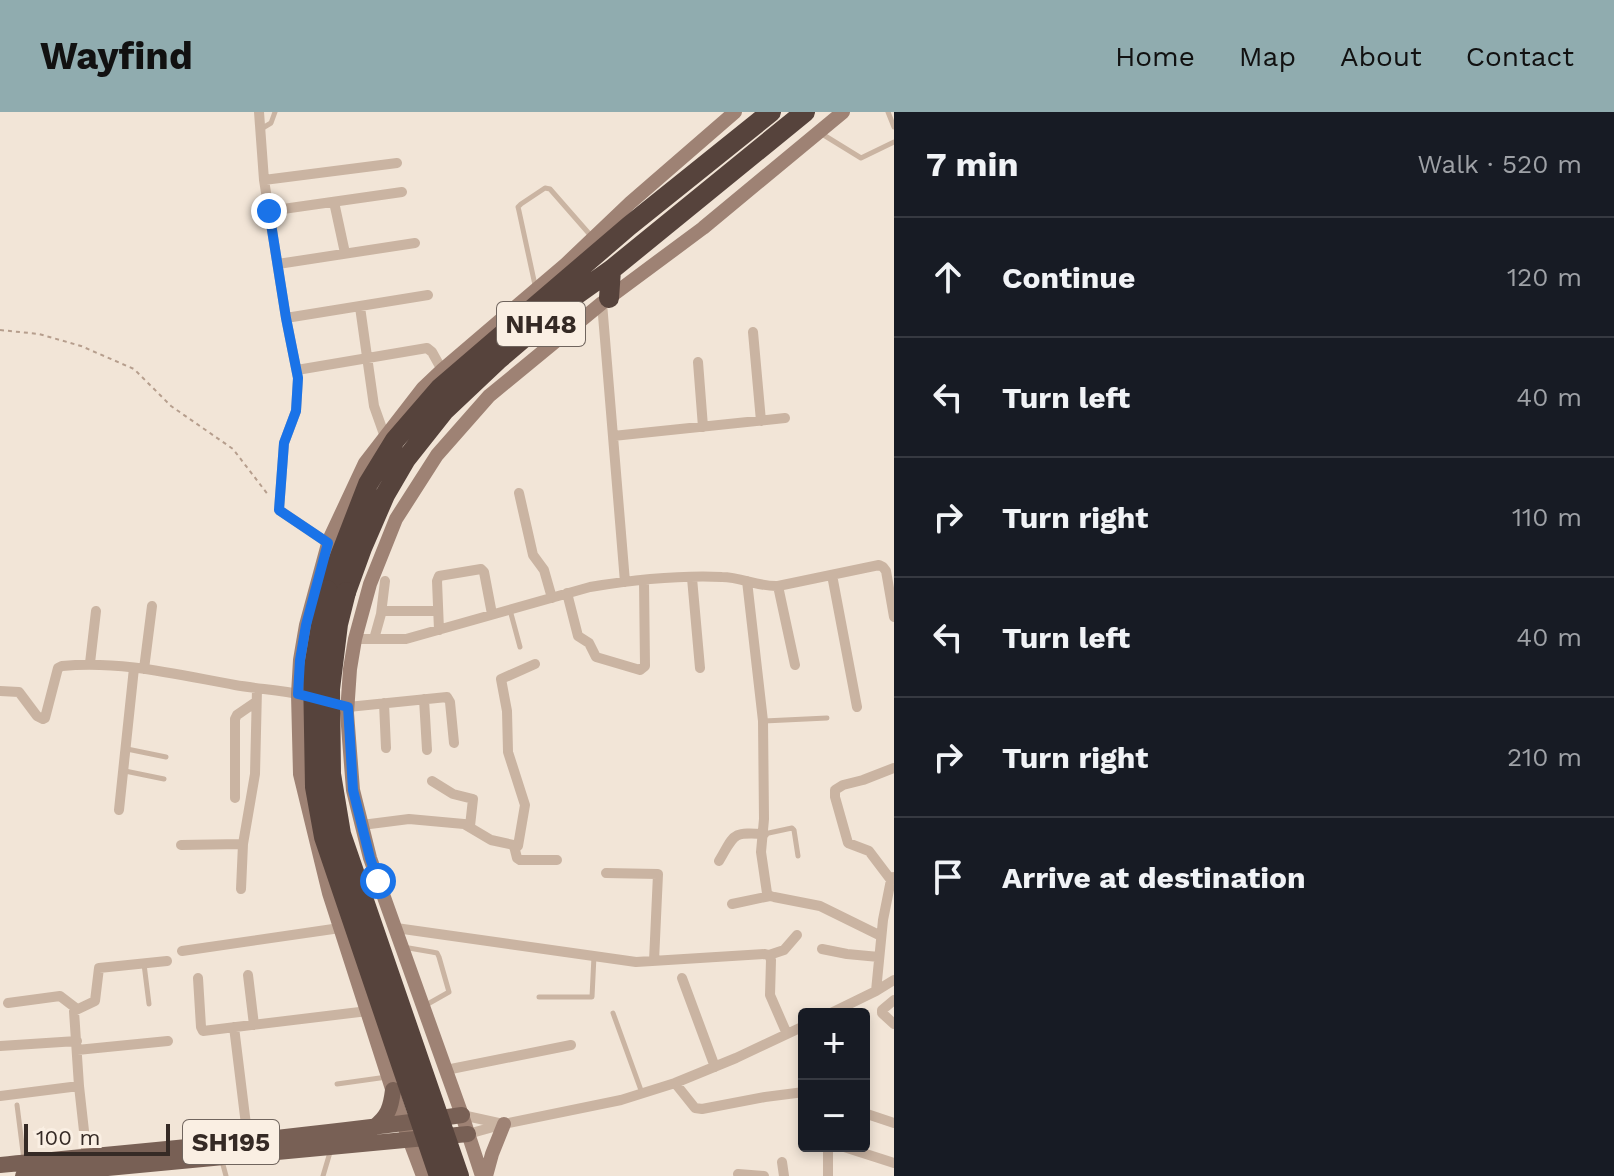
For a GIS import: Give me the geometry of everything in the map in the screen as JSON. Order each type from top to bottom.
[{"type":"highway","name":"NH48","points":[[439,1176],[324,837],[315,787],[313,673],[368,484],[395,440],[440,388],[575,264],[629,226],[771,112]]},
{"type":"highway","name":"NH48","points":[[459,1176],[341,834],[331,774],[330,689],[338,624],[336,591],[362,548],[385,495],[406,459],[444,411],[566,302],[611,270],[805,112]]},
{"type":"highway","points":[[606,301],[611,270]]},
{"type":"main road","points":[[374,1127],[388,1114],[391,1083]]},
{"type":"main road","name":"SH195","points":[[0,1165],[23,1169],[80,1168],[248,1141],[462,1115]]},
{"type":"main road","points":[[80,1168],[166,1169],[221,1157],[468,1134]]},
{"type":"street","points":[[259,112],[264,180],[297,370],[296,411],[284,443],[279,510],[328,543]]},
{"type":"street","points":[[423,1176],[329,893],[300,774],[300,660],[328,543],[365,463],[423,388],[536,290],[575,264],[622,210],[735,112]]},
{"type":"street","points":[[484,1176],[370,858],[353,790],[348,703],[350,669],[370,584],[396,519],[437,455],[489,396],[606,301],[703,228],[843,112]]},
{"type":"street","points":[[264,180],[397,163]]},
{"type":"street","points":[[269,211],[402,192]]},
{"type":"street","points":[[334,202],[345,253]]},
{"type":"street","points":[[278,264],[415,243]]},
{"type":"street","points":[[286,318],[428,295]]},
{"type":"street","points":[[606,301],[625,582]]},
{"type":"street","points":[[360,307],[374,406],[385,437]]},
{"type":"street","points":[[753,332],[761,421]]},
{"type":"street","points":[[297,370],[430,349],[442,370]]},
{"type":"street","points":[[698,362],[703,427]]},
{"type":"street","points":[[613,436],[785,418]]},
{"type":"street","points":[[519,493],[533,555],[544,570],[552,598]]},
{"type":"street","points":[[355,639],[406,639],[590,587],[625,582],[723,577],[778,586],[873,566],[883,567],[894,617]]},
{"type":"street","points":[[439,630],[439,576],[478,569],[484,572],[492,614]]},
{"type":"street","points":[[832,575],[857,707]]},
{"type":"street","points":[[692,578],[700,668]]},
{"type":"street","points":[[374,639],[382,611],[385,581]]},
{"type":"street","points":[[567,593],[578,636],[589,643],[596,657],[640,670],[645,666],[644,581]]},
{"type":"street","points":[[747,581],[763,721],[762,856],[770,896]]},
{"type":"street","points":[[778,586],[795,665]]},
{"type":"street","points":[[119,810],[126,748],[152,606]]},
{"type":"street","points":[[90,663],[96,611]]},
{"type":"street","points":[[382,611],[438,611]]},
{"type":"street","points":[[0,691],[19,692],[39,719],[43,719],[58,668],[90,663],[139,668],[257,689],[298,690],[348,703],[444,697],[449,699],[454,743]]},
{"type":"street","points":[[362,825],[414,819],[464,824],[491,840],[514,846],[519,844],[525,805],[508,752],[507,711],[501,679],[535,664]]},
{"type":"street","points":[[241,889],[243,844],[255,774],[257,689]]},
{"type":"street","points":[[424,699],[427,750]]},
{"type":"street","points":[[235,798],[235,719],[256,702]]},
{"type":"street","points":[[384,703],[386,748]]},
{"type":"street","points":[[876,991],[881,936],[893,878],[869,851],[848,843],[835,790],[894,768]]},
{"type":"street","points":[[432,781],[453,794],[473,799],[470,826]]},
{"type":"street","points":[[719,861],[733,836],[740,832],[764,834]]},
{"type":"street","points":[[181,845],[243,844]]},
{"type":"street","points":[[514,846],[520,860],[557,860]]},
{"type":"street","points":[[606,873],[658,874],[654,961]]},
{"type":"street","points":[[732,904],[770,896],[820,906],[881,936]]},
{"type":"street","points":[[182,951],[340,928]]},
{"type":"street","points":[[396,928],[636,962],[769,955],[784,950],[797,935]]},
{"type":"street","points":[[822,949],[879,957]]},
{"type":"street","points":[[769,955],[770,995],[787,1034]]},
{"type":"street","points":[[80,1168],[74,1014],[77,1009],[95,1001],[99,968],[167,961]]},
{"type":"street","points":[[248,975],[254,1025]]},
{"type":"street","points":[[198,978],[203,1031],[368,1011]]},
{"type":"street","points":[[682,978],[715,1067]]},
{"type":"street","points":[[842,1008],[894,980]]},
{"type":"street","points":[[8,1003],[60,996],[77,1009]]},
{"type":"street","points":[[894,1000],[882,1010],[894,1024]]},
{"type":"street","points":[[234,1027],[248,1141]]},
{"type":"street","points":[[468,1134],[621,1100],[675,1083],[798,1029]]},
{"type":"street","points":[[0,1046],[168,1041]]},
{"type":"street","points":[[446,1070],[571,1045]]},
{"type":"street","points":[[675,1083],[698,1109],[798,1093]]},
{"type":"street","points":[[0,1096],[79,1086]]},
{"type":"street","points":[[462,1115],[504,1124]]},
{"type":"street","points":[[870,1115],[894,1123]]},
{"type":"street","points":[[484,1176],[504,1124]]},
{"type":"street","points":[[828,1152],[828,1176]]},
{"type":"street","points":[[860,1152],[894,1163]]},
{"type":"street","points":[[782,1162],[784,1176]]},
{"type":"street","points":[[738,1174],[764,1176]]},
{"type":"lane","points":[[260,130],[271,123],[275,112]]},
{"type":"lane","points":[[888,112],[894,127]]},
{"type":"lane","points":[[819,132],[861,158],[894,142]]},
{"type":"lane","points":[[536,290],[518,207],[521,204],[545,188],[550,189],[594,239]]},
{"type":"lane","points":[[510,609],[520,647]]},
{"type":"lane","points":[[763,721],[827,718]]},
{"type":"lane","points":[[126,748],[166,757]]},
{"type":"lane","points":[[124,771],[164,779]]},
{"type":"lane","points":[[764,834],[792,828],[798,856]]},
{"type":"lane","points":[[402,947],[437,953],[439,957],[449,992],[424,1007]]},
{"type":"lane","points":[[539,997],[592,997],[594,956]]},
{"type":"lane","points":[[144,963],[149,1004]]},
{"type":"lane","points":[[613,1013],[642,1093]]},
{"type":"lane","points":[[337,1084],[391,1083]]},
{"type":"lane","points":[[17,1105],[23,1169]]},
{"type":"lane","points":[[323,1176],[332,1148]]},
{"type":"lane","points":[[221,1157],[226,1176]]},
{"type":"path","points":[[0,330],[39,334],[81,346],[134,369],[168,404],[233,449],[279,510]]},
{"type":"route","points":[[269,211],[298,378],[296,411],[284,443],[279,510],[328,543],[306,625],[298,694],[348,707],[353,790],[378,881]]}]
